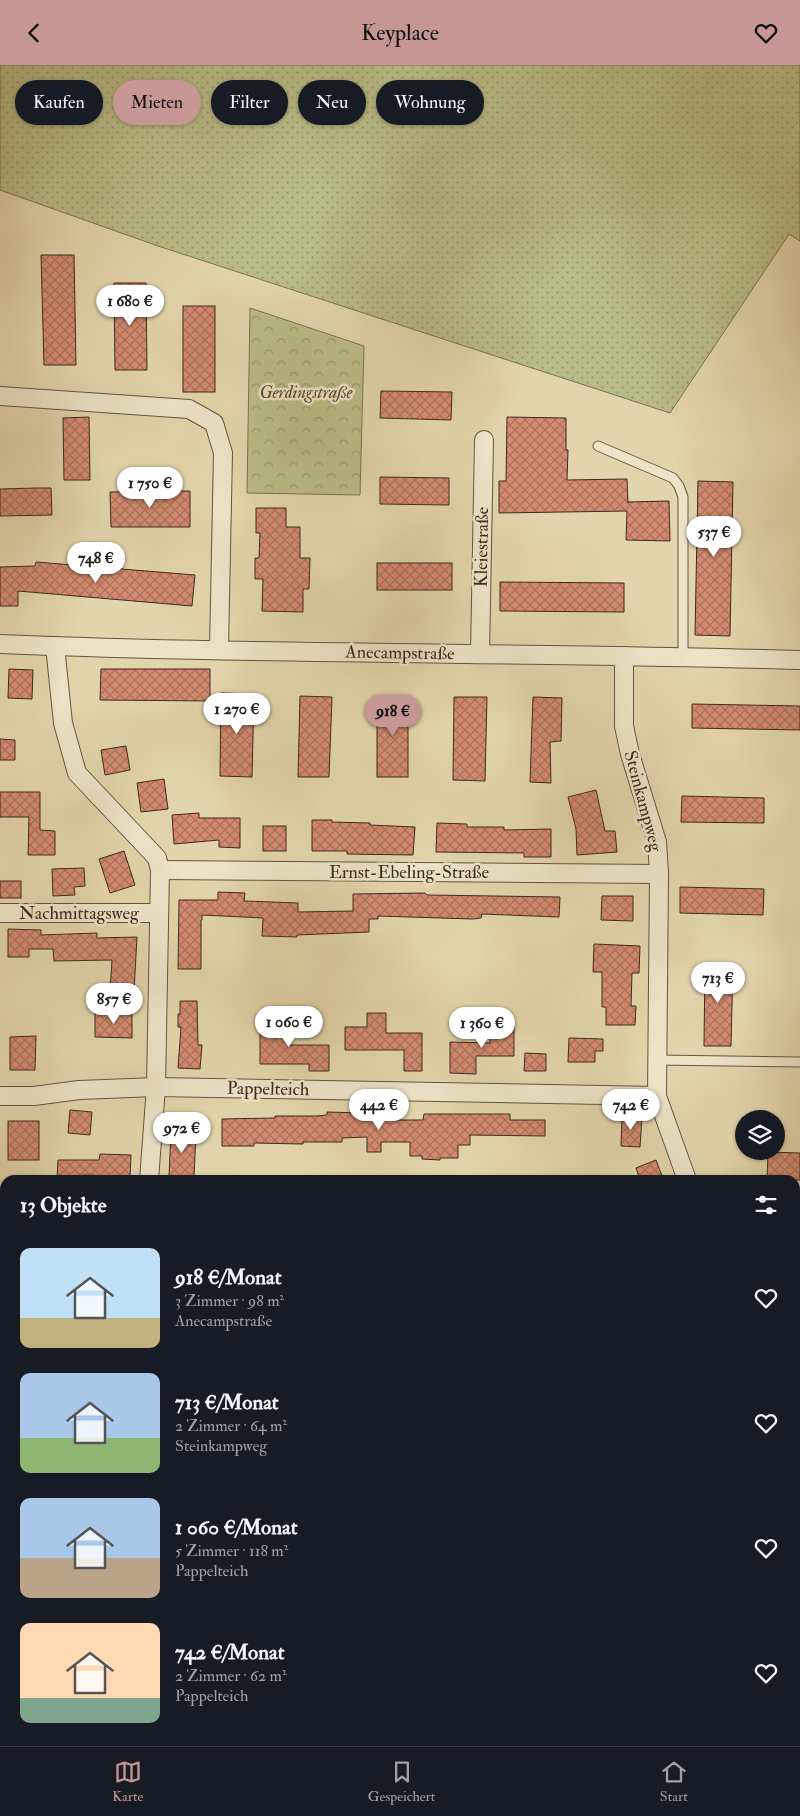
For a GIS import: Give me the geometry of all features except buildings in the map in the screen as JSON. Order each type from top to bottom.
[{"type":"street","points":[[0,396],[189,409],[214,423],[223,453],[219,649]]},
{"type":"street","name":"Kleiestraße","points":[[480,654],[484,439]]},
{"type":"street","name":"Anecampstraße","points":[[0,644],[800,659]]},
{"type":"street","points":[[55,646],[63,723],[77,773],[157,858],[160,870],[156,1087],[149,1175]]},
{"type":"street","name":"Steinkampweg","points":[[624,656],[624,726],[630,754],[657,842],[659,874],[656,1096],[685,1175]]},
{"type":"street","name":"Ernst-Ebeling-Straße","points":[[160,870],[659,874]]},
{"type":"street","name":"Nachmittagsweg","points":[[0,913],[158,913]]},
{"type":"street","name":"Pappelteich","points":[[0,1096],[34,1096],[79,1090],[156,1087],[656,1096]]},
{"type":"lane","points":[[598,446],[673,478],[679,486],[683,497],[684,530],[683,656]]},
{"type":"lane","points":[[657,1060],[800,1062]]},
{"type":"green space","points":[[0,65],[800,65],[800,241],[789,234],[670,413],[158,246],[0,190]]},
{"type":"green space","name":"Gerdingstraße","points":[[250,308],[364,346],[360,495],[247,493]]}]
